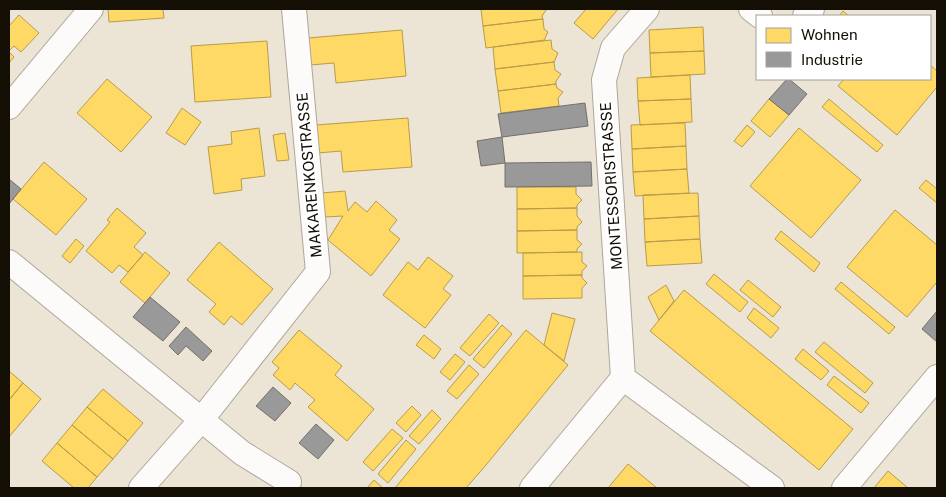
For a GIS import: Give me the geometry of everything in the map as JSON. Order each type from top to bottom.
[{"type":"street","points":[[9,107],[91,9]]},
{"type":"street","name":"MAKARENKOSTRASSE","points":[[142,488],[201,420],[318,272],[294,9]]},
{"type":"street","name":"MONTESSORISTRASSE","points":[[623,378],[604,80],[613,48],[647,9]]},
{"type":"street","points":[[9,262],[242,453],[289,482]]},
{"type":"street","points":[[844,488],[937,377]]},
{"type":"street","points":[[532,488],[623,378],[772,488]]},
{"type":"building: Wohnen","points":[[108,9],[163,9],[164,18],[109,22]]},
{"type":"building: Wohnen","points":[[481,9],[546,10],[542,16],[543,19],[483,26]]},
{"type":"building: Wohnen","points":[[586,9],[618,9],[593,39],[574,23]]},
{"type":"building: Wohnen","points":[[843,11],[848,15],[840,15]]},
{"type":"building: Wohnen","points":[[19,15],[39,33],[21,52],[14,46],[9,51],[9,26]]},
{"type":"building: Wohnen","points":[[543,19],[544,29],[548,32],[545,40],[486,48],[483,26]]},
{"type":"building: Wohnen","points":[[703,27],[704,51],[650,53],[649,30]]},
{"type":"building: Wohnen","points":[[402,30],[406,76],[336,83],[334,63],[310,65],[308,38]]},
{"type":"building: Wohnen","points":[[551,40],[552,49],[558,53],[554,62],[495,69],[493,47]]},
{"type":"building: Wohnen","points":[[267,41],[271,97],[195,102],[191,46]]},
{"type":"building: Wohnen","points":[[704,51],[705,74],[651,77],[650,53]]},
{"type":"building: Wohnen","points":[[9,52],[14,57],[9,63]]},
{"type":"building: Wohnen","points":[[554,62],[555,70],[561,74],[556,84],[498,91],[495,69]]},
{"type":"building: Wohnen","points":[[931,66],[937,71],[937,87],[897,135],[838,86],[843,80],[931,80]]},
{"type":"building: Wohnen","points":[[690,75],[691,99],[638,101],[637,78]]},
{"type":"building: Wohnen","points":[[107,79],[152,117],[121,152],[77,113]]},
{"type":"building: Wohnen","points":[[556,84],[557,88],[563,92],[558,98],[559,106],[501,113],[498,91]]},
{"type":"building: Wohnen","points":[[691,99],[692,122],[640,125],[638,101]]},
{"type":"building: Wohnen","points":[[769,99],[789,115],[770,137],[751,121]]},
{"type":"building: Wohnen","points":[[829,99],[883,145],[877,152],[822,107]]},
{"type":"building: Wohnen","points":[[182,108],[201,122],[185,145],[166,133]]},
{"type":"building: Wohnen","points":[[408,118],[412,167],[343,172],[341,151],[318,153],[316,125]]},
{"type":"building: Wohnen","points":[[685,123],[686,146],[632,149],[631,125]]},
{"type":"building: Wohnen","points":[[747,125],[755,132],[742,147],[734,141]]},
{"type":"building: Wohnen","points":[[259,128],[265,176],[241,179],[242,190],[214,194],[208,147],[232,144],[231,132]]},
{"type":"building: Wohnen","points":[[799,128],[861,180],[811,238],[750,186]]},
{"type":"building: Wohnen","points":[[285,133],[289,160],[277,161],[273,135]]},
{"type":"building: Wohnen","points":[[686,146],[687,169],[633,172],[632,149]]},
{"type":"building: Wohnen","points":[[44,162],[87,199],[56,235],[13,199]]},
{"type":"building: Wohnen","points":[[687,169],[689,193],[635,196],[633,172]]},
{"type":"building: Wohnen","points":[[926,180],[937,189],[937,203],[919,188]]},
{"type":"building: Wohnen","points":[[517,187],[576,187],[576,194],[582,200],[577,205],[577,208],[517,209]]},
{"type":"building: Wohnen","points":[[345,191],[348,211],[355,202],[367,212],[376,201],[397,220],[389,230],[400,239],[371,276],[328,240],[343,216],[325,217],[322,193]]},
{"type":"building: Wohnen","points":[[698,193],[699,216],[644,219],[643,195]]},
{"type":"building: Wohnen","points":[[117,208],[146,233],[134,247],[143,255],[128,272],[119,265],[112,273],[86,251],[110,222],[107,220]]},
{"type":"building: Wohnen","points":[[577,208],[577,216],[582,222],[577,227],[577,230],[517,231],[517,209]]},
{"type":"building: Wohnen","points":[[895,210],[937,245],[937,282],[907,317],[847,267]]},
{"type":"building: Wohnen","points":[[699,216],[700,239],[645,242],[644,219]]},
{"type":"building: Wohnen","points":[[577,230],[577,240],[582,244],[577,249],[577,252],[517,253],[517,231]]},
{"type":"building: Wohnen","points":[[781,231],[820,263],[814,272],[775,239]]},
{"type":"building: Wohnen","points":[[76,239],[84,246],[70,263],[62,256]]},
{"type":"building: Wohnen","points":[[700,239],[702,263],[647,266],[645,242]]},
{"type":"building: Wohnen","points":[[219,242],[273,289],[242,325],[231,316],[224,325],[209,312],[216,304],[187,280]]},
{"type":"building: Wohnen","points":[[145,252],[170,273],[145,303],[120,282]]},
{"type":"building: Wohnen","points":[[582,252],[582,262],[587,266],[582,271],[582,275],[523,276],[523,253]]},
{"type":"building: Wohnen","points":[[428,257],[453,276],[443,289],[451,295],[425,328],[383,295],[408,262],[418,270]]},
{"type":"building: Wohnen","points":[[714,274],[748,302],[740,312],[706,284]]},
{"type":"building: Wohnen","points":[[582,275],[582,278],[587,283],[582,288],[582,298],[523,299],[523,276]]},
{"type":"building: Wohnen","points":[[748,280],[781,307],[773,317],[740,290]]},
{"type":"building: Wohnen","points":[[841,282],[895,327],[889,334],[835,289]]},
{"type":"building: Wohnen","points":[[666,285],[674,301],[659,320],[648,297]]},
{"type":"building: Wohnen","points":[[684,290],[853,429],[819,470],[650,331]]},
{"type":"building: Wohnen","points":[[754,308],[779,328],[771,338],[747,318]]},
{"type":"building: Wohnen","points":[[552,313],[575,319],[564,361],[544,345]]},
{"type":"building: Wohnen","points":[[489,314],[499,323],[470,356],[460,348]]},
{"type":"building: Wohnen","points":[[502,325],[512,334],[484,368],[473,359]]},
{"type":"building: Wohnen","points":[[299,330],[342,366],[335,375],[374,409],[347,441],[308,407],[315,400],[295,383],[290,390],[273,375],[279,368],[272,362]]},
{"type":"building: Wohnen","points":[[526,330],[568,365],[486,465],[466,488],[395,488]]},
{"type":"building: Wohnen","points":[[424,335],[441,349],[434,359],[416,345]]},
{"type":"building: Wohnen","points":[[824,342],[873,383],[865,393],[815,352]]},
{"type":"building: Wohnen","points":[[803,349],[829,371],[821,380],[795,359]]},
{"type":"building: Wohnen","points":[[455,354],[465,362],[450,380],[440,372]]},
{"type":"building: Wohnen","points":[[469,365],[479,374],[457,399],[447,391]]},
{"type":"building: Wohnen","points":[[9,371],[23,383],[9,400]]},
{"type":"building: Wohnen","points":[[834,376],[869,403],[861,413],[827,385]]},
{"type":"building: Wohnen","points":[[23,383],[41,399],[9,437],[9,400]]},
{"type":"building: Wohnen","points":[[103,389],[143,423],[128,441],[87,407]]},
{"type":"building: Wohnen","points":[[412,406],[421,415],[406,432],[396,423]]},
{"type":"building: Wohnen","points":[[87,407],[128,441],[113,459],[72,425]]},
{"type":"building: Wohnen","points":[[432,410],[441,419],[419,444],[409,436]]},
{"type":"building: Wohnen","points":[[72,425],[113,459],[97,477],[57,443]]},
{"type":"building: Wohnen","points":[[392,429],[403,438],[373,471],[363,462]]},
{"type":"building: Wohnen","points":[[406,440],[416,449],[388,483],[378,474]]},
{"type":"building: Wohnen","points":[[57,443],[97,477],[88,488],[74,488],[42,461]]},
{"type":"building: Wohnen","points":[[628,464],[657,488],[608,488]]},
{"type":"building: Wohnen","points":[[888,471],[908,488],[874,488]]},
{"type":"building: Wohnen","points":[[374,480],[383,488],[367,488]]},
{"type":"building: Industrie","points":[[786,80],[790,80],[807,94],[789,115],[769,99]]},
{"type":"building: Industrie","points":[[585,103],[588,126],[502,137],[498,114]]},
{"type":"building: Industrie","points":[[502,137],[505,163],[481,166],[477,141]]},
{"type":"building: Industrie","points":[[591,162],[592,186],[505,187],[505,163]]},
{"type":"building: Industrie","points":[[9,179],[21,189],[9,204]]},
{"type":"building: Industrie","points":[[150,297],[180,322],[163,341],[133,317]]},
{"type":"building: Industrie","points":[[937,311],[937,342],[922,329]]},
{"type":"building: Industrie","points":[[186,327],[212,351],[203,361],[186,346],[178,355],[169,346]]},
{"type":"building: Industrie","points":[[273,387],[291,403],[275,421],[256,406]]},
{"type":"building: Industrie","points":[[316,424],[334,440],[318,459],[299,443]]}]
